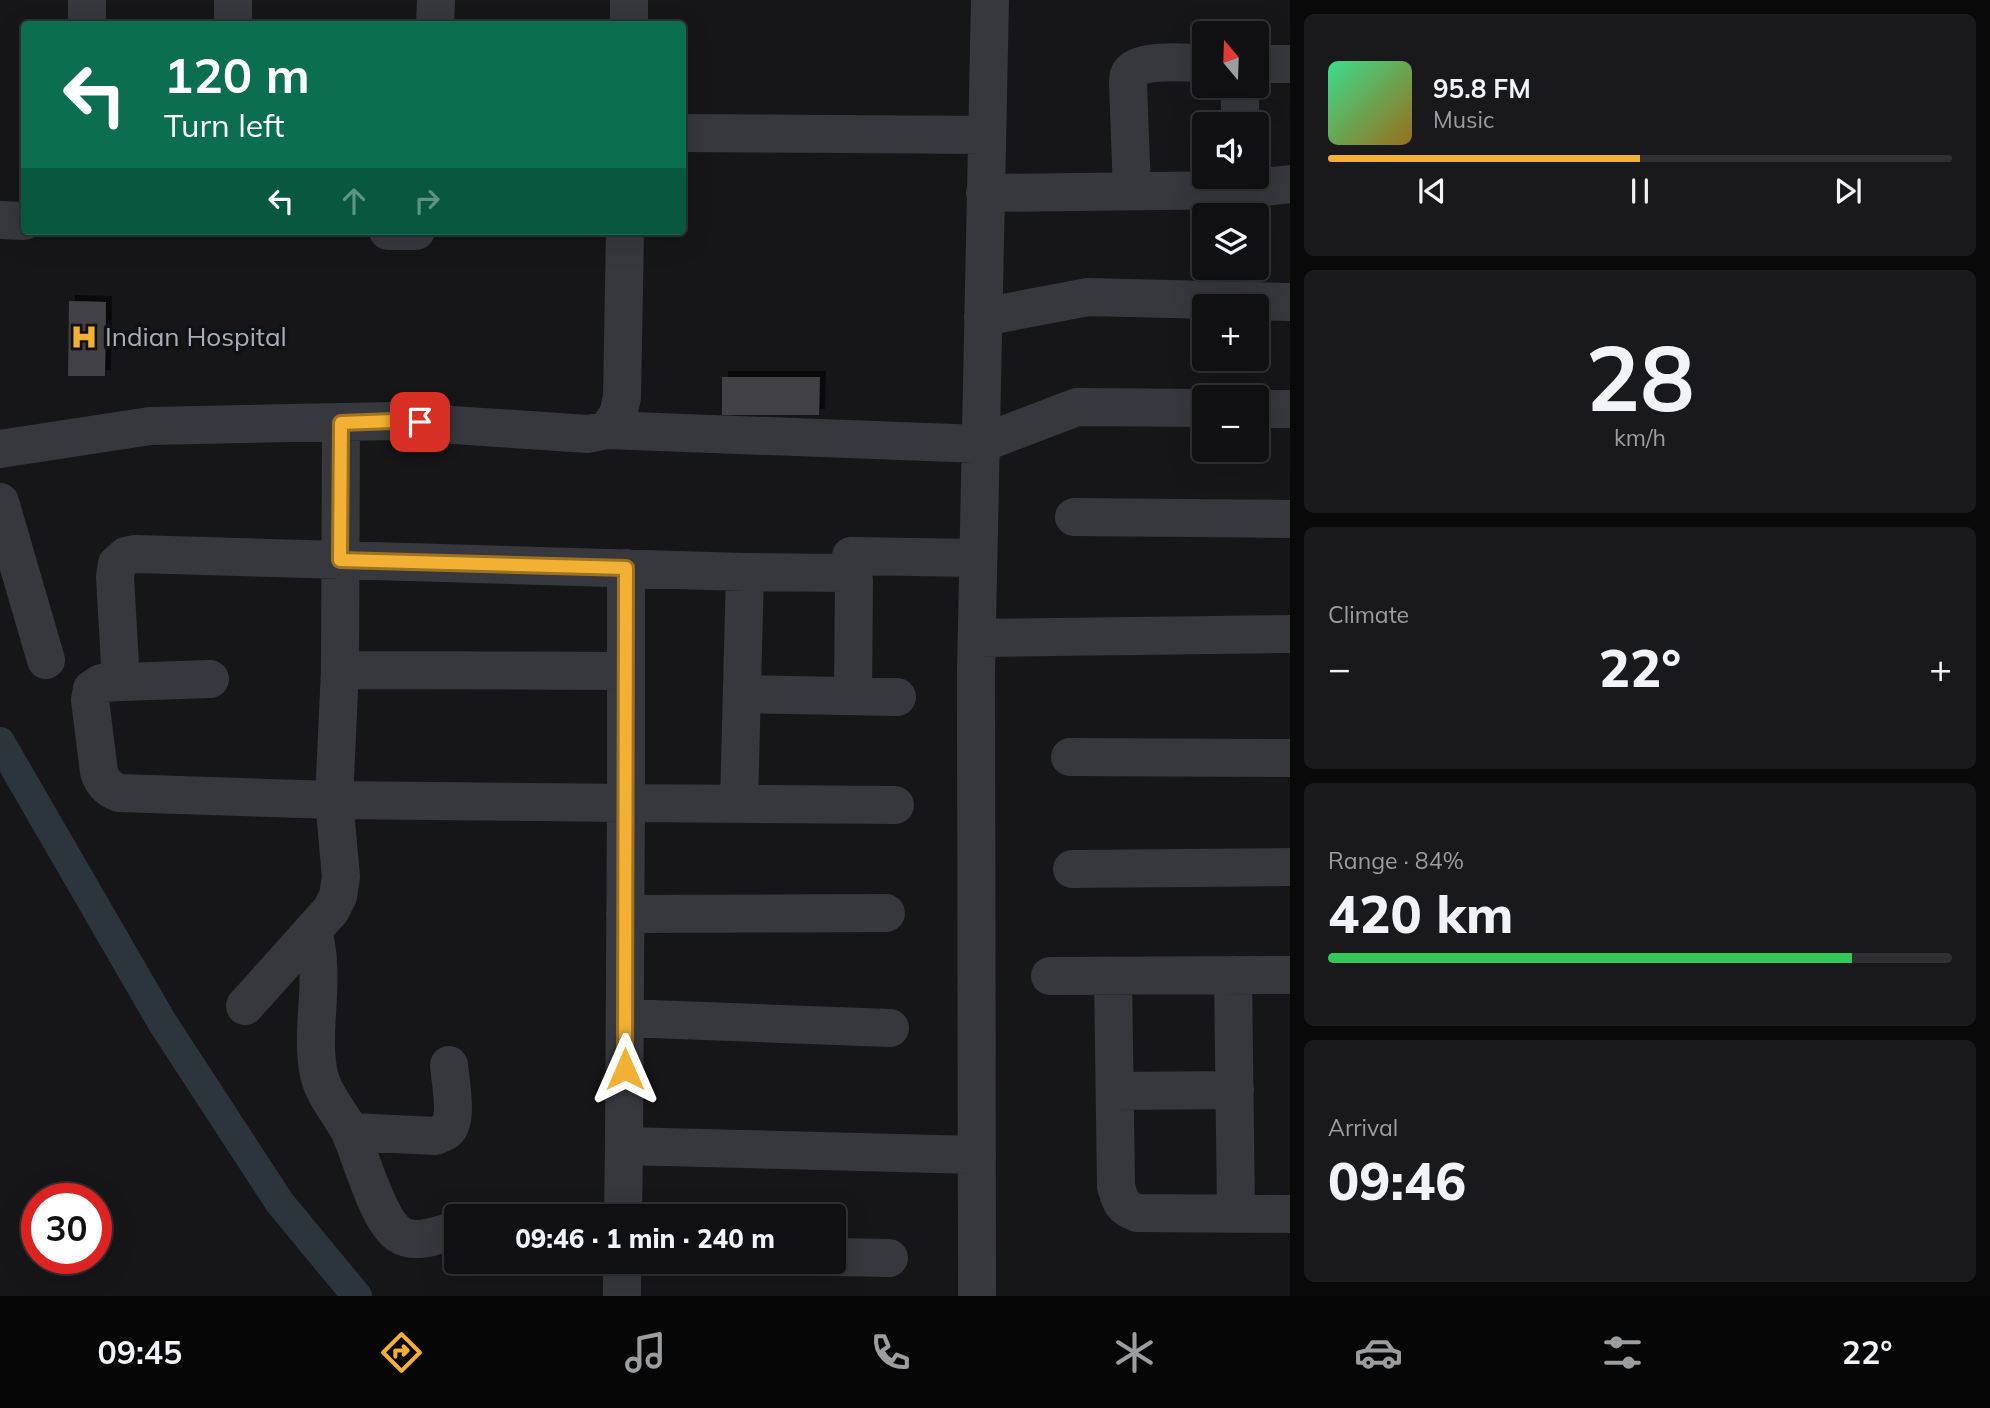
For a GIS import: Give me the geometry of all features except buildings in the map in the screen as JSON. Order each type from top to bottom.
[{"type":"street","points":[[87,0],[87,21]]},
{"type":"street","points":[[233,0],[233,21]]},
{"type":"street","points":[[435,21],[436,0]]},
{"type":"street","points":[[629,0],[629,21]]},
{"type":"street","points":[[977,1296],[977,638],[989,0]]},
{"type":"street","points":[[1132,191],[1129,74],[1136,66],[1146,63],[1192,64]]},
{"type":"street","points":[[1269,64],[1290,64]]},
{"type":"street","points":[[686,133],[987,135]]},
{"type":"street","points":[[985,193],[1132,191],[1241,194],[1290,184]]},
{"type":"street","points":[[0,220],[21,221]]},
{"type":"street","points":[[607,430],[618,415],[622,397],[625,235]]},
{"type":"street","points":[[983,317],[1088,297],[1242,284],[1290,302]]},
{"type":"street","points":[[0,449],[150,426],[393,421],[588,434],[607,430],[980,443],[1076,407],[1192,408]]},
{"type":"street","points":[[1269,409],[1290,409]]},
{"type":"street","points":[[245,1006],[331,910],[338,896],[341,877],[334,800],[340,670],[341,423]]},
{"type":"street","points":[[0,502],[46,660]]},
{"type":"street","points":[[1074,517],[1290,519]]},
{"type":"street","points":[[121,681],[115,577],[117,564],[126,556],[136,554],[845,573],[853,581],[853,695]]},
{"type":"street","points":[[851,556],[978,558]]},
{"type":"street","points":[[623,1204],[626,568]]},
{"type":"street","points":[[739,804],[746,572]]},
{"type":"street","points":[[977,638],[1290,634]]},
{"type":"street","points":[[340,670],[625,671]]},
{"type":"street","points":[[210,679],[121,681],[101,683],[92,689],[90,700],[102,782],[119,793],[334,800],[895,805]]},
{"type":"street","points":[[742,694],[897,696]]},
{"type":"street","points":[[1070,757],[1290,758]]},
{"type":"street","points":[[1072,869],[1290,867]]},
{"type":"street","points":[[625,914],[886,913]]},
{"type":"street","points":[[313,930],[318,961],[316,1055],[318,1073],[324,1087],[350,1132],[377,1202],[393,1230],[412,1239],[444,1233]]},
{"type":"street","points":[[1233,975],[1236,1213]]},
{"type":"street","points":[[1050,976],[1290,975]]},
{"type":"street","points":[[1113,976],[1116,1186],[1120,1200],[1127,1209],[1137,1213],[1290,1214]]},
{"type":"street","points":[[625,1018],[890,1028]]},
{"type":"street","points":[[350,1132],[436,1136],[447,1130],[452,1122],[453,1108],[449,1065]]},
{"type":"street","points":[[1115,1091],[1235,1090]]},
{"type":"street","points":[[624,1146],[977,1155]]},
{"type":"street","points":[[846,1257],[889,1258]]},
{"type":"street","points":[[622,1274],[622,1296]]},
{"type":"waterway","points":[[0,742],[162,1022],[280,1203],[357,1296]]},
{"type":"place","name":"Indian Hospital","points":[[84,337]]},
{"type":"route","points":[[420,422],[341,423],[340,560],[626,568],[625,1069]]}]
